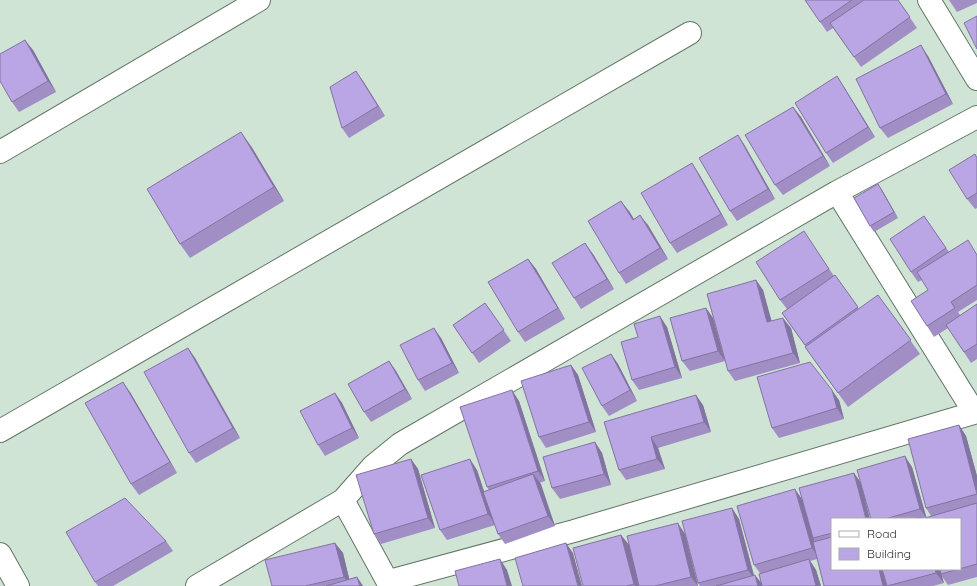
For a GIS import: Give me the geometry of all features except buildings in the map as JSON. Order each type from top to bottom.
[{"type":"street","points":[[0,152],[259,0]]},
{"type":"street","points":[[929,0],[977,79]]},
{"type":"street","points":[[0,431],[690,33]]},
{"type":"street","points":[[197,586],[343,500],[373,466],[400,444],[837,192],[977,117]]},
{"type":"street","points":[[343,500],[390,584],[975,412],[837,192]]},
{"type":"street","points":[[0,554],[18,586]]}]
